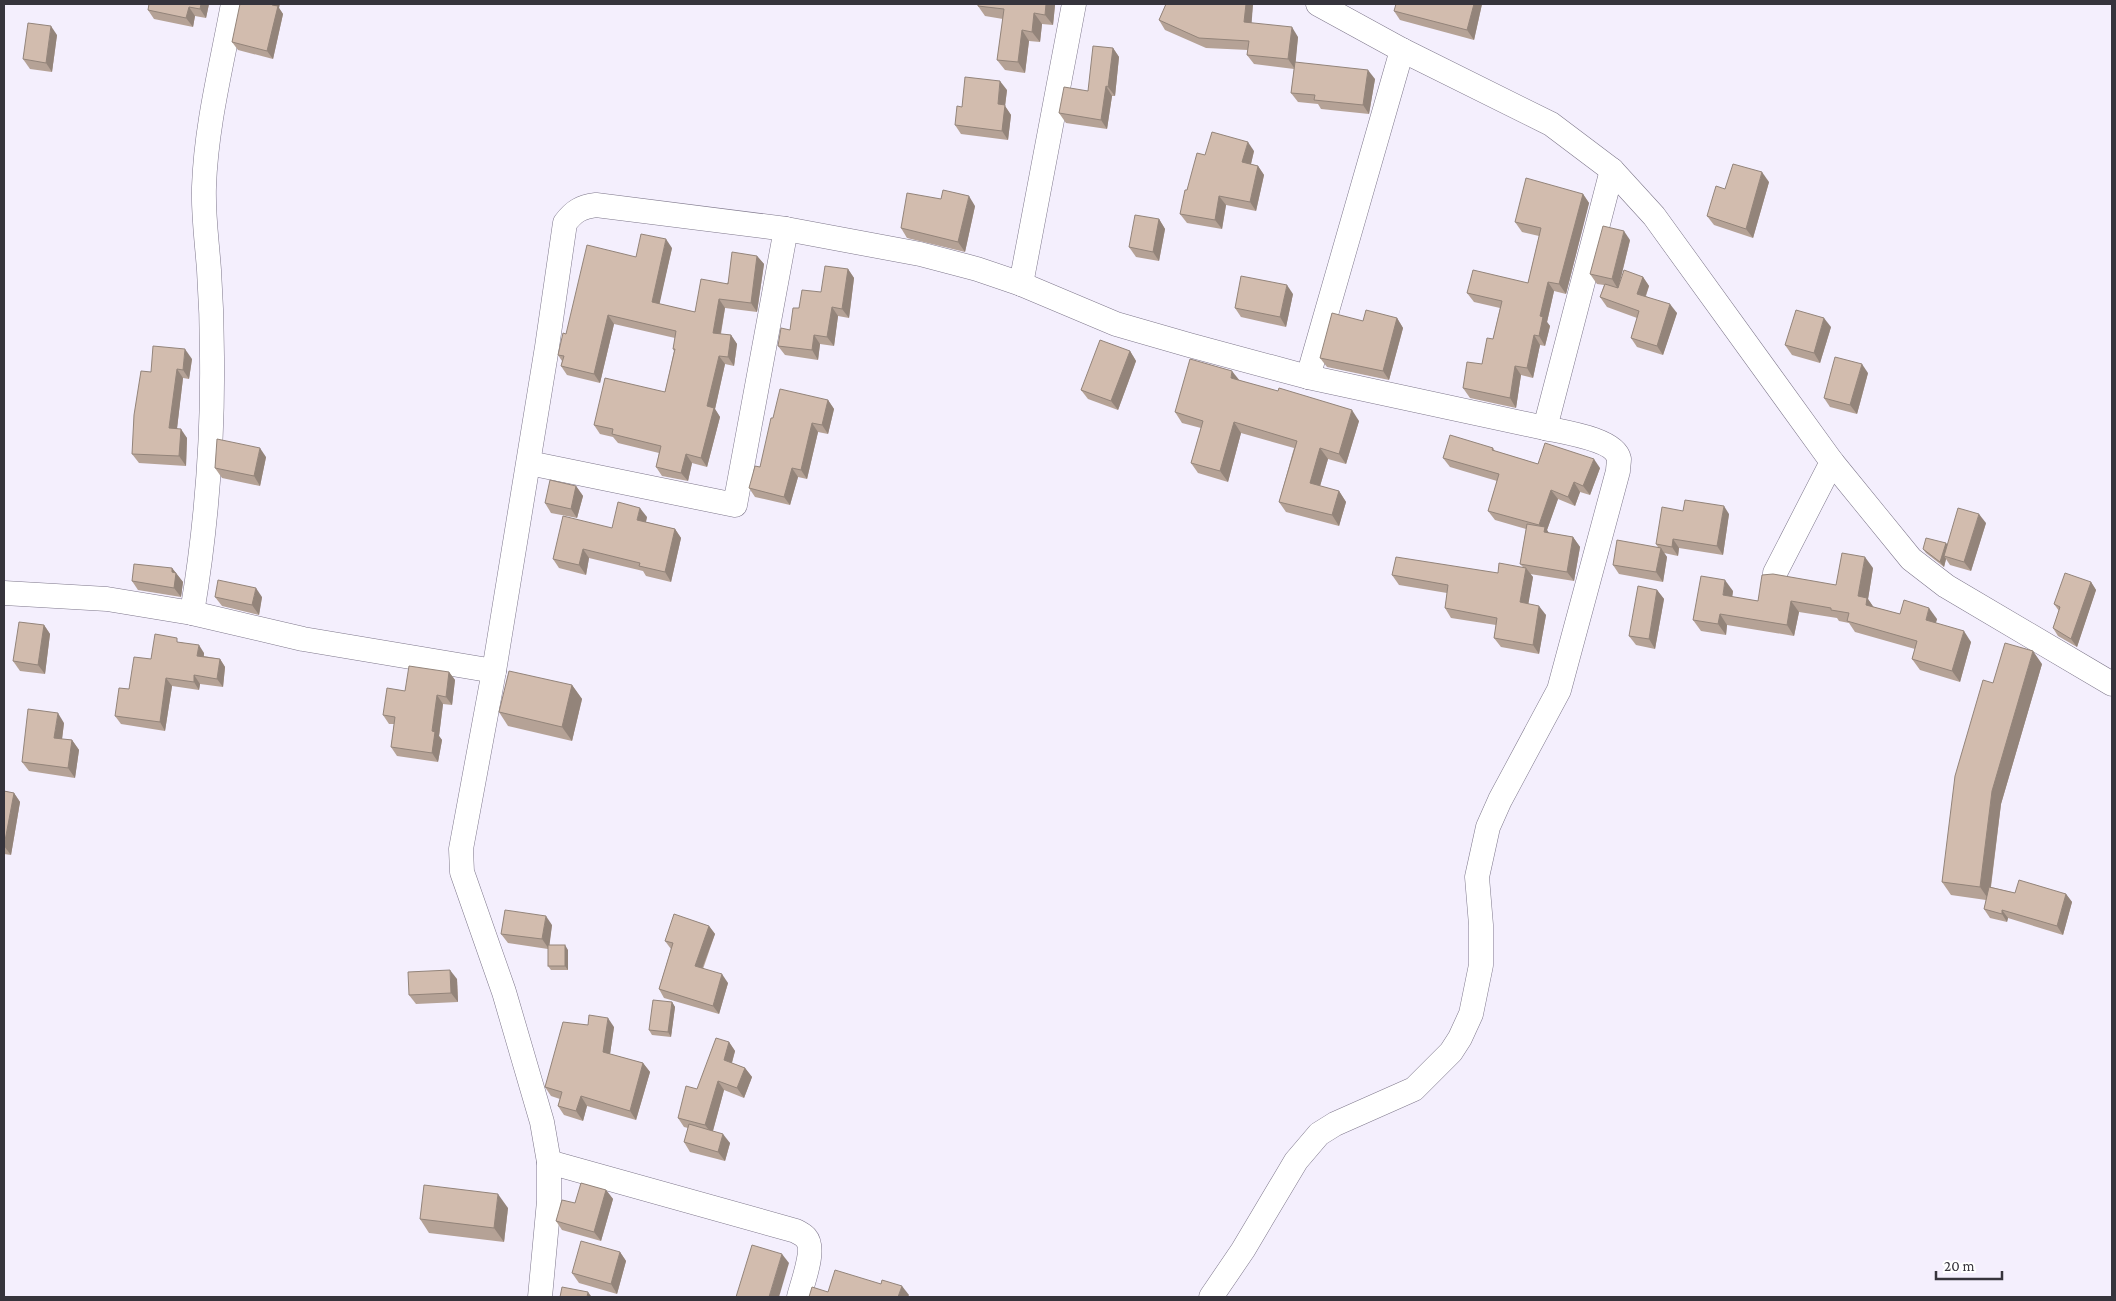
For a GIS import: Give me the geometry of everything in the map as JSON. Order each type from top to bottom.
[{"type":"street","points":[[192,613],[204,515],[211,397],[212,358],[205,218],[206,151],[233,4]]},
{"type":"street","points":[[1021,284],[1074,4]]},
{"type":"street","points":[[1318,4],[1402,50],[1551,124],[1612,170],[1654,216],[1832,462],[1911,559],[1946,586],[2112,684]]},
{"type":"street","points":[[1308,377],[1402,50]]},
{"type":"street","points":[[1544,428],[1612,170]]},
{"type":"street","points":[[540,1297],[549,1201],[549,1162],[542,1122],[504,992],[462,872],[461,849],[494,671],[529,463],[565,223],[573,212],[583,207],[596,205],[786,229],[920,254],[976,269],[1021,284],[1116,324],[1189,346],[1308,377],[1600,442],[1613,449],[1619,459],[1618,471],[1559,690],[1511,778],[1488,827],[1477,877],[1481,925],[1481,964],[1471,1014],[1460,1038],[1451,1052],[1414,1089],[1335,1124],[1319,1134],[1296,1161],[1243,1250],[1211,1297]]},
{"type":"street","points":[[529,463],[734,505],[786,229]]},
{"type":"street","points":[[1775,573],[1832,462]]},
{"type":"street","points":[[4,593],[107,599],[192,613],[303,639],[494,671]]},
{"type":"street","points":[[549,1162],[796,1231],[806,1238],[810,1247],[799,1297]]},
{"type":"building","points":[[149,4],[201,4],[200,9],[189,7],[186,18],[148,10]]},
{"type":"building","points":[[240,4],[273,4],[278,6],[267,51],[232,42]]},
{"type":"building","points":[[978,4],[1046,4],[1045,15],[1034,13],[1032,32],[1022,30],[1018,62],[997,60],[1004,9],[978,6]]},
{"type":"building","points":[[1166,4],[1246,4],[1244,22],[1292,27],[1288,59],[1247,55],[1249,41],[1199,38],[1159,20]]},
{"type":"building","points":[[1396,4],[1474,4],[1467,30],[1394,11]]},
{"type":"building","points":[[28,23],[51,26],[46,63],[23,59]]},
{"type":"building","points":[[1093,46],[1113,48],[1101,120],[1059,113],[1064,87],[1088,91]]},
{"type":"building","points":[[1295,62],[1368,70],[1363,105],[1314,100],[1315,95],[1291,93]]},
{"type":"building","points":[[965,77],[1000,81],[998,104],[1005,105],[1002,131],[955,125],[957,106],[962,107]]},
{"type":"building","points":[[1212,132],[1248,142],[1242,162],[1258,166],[1250,202],[1219,196],[1215,220],[1180,214],[1185,190],[1187,190],[1197,153],[1205,155]]},
{"type":"building","points":[[1733,164],[1762,172],[1746,229],[1707,216],[1716,186],[1725,189]]},
{"type":"building","points":[[1526,178],[1583,194],[1559,284],[1548,282],[1540,316],[1543,317],[1539,336],[1534,335],[1527,368],[1515,366],[1510,398],[1463,388],[1467,362],[1482,364],[1487,338],[1493,339],[1502,301],[1467,293],[1473,270],[1528,283],[1541,228],[1515,222]]},
{"type":"building","points":[[943,190],[969,196],[958,242],[901,228],[907,193],[941,199]]},
{"type":"building","points":[[1135,215],[1159,219],[1153,252],[1129,247]]},
{"type":"building","points":[[1603,226],[1624,231],[1612,279],[1590,274]]},
{"type":"building","points":[[641,234],[666,239],[652,302],[695,312],[701,279],[728,284],[732,252],[757,256],[751,303],[719,299],[713,333],[731,335],[728,357],[719,356],[707,406],[714,408],[701,458],[686,454],[681,473],[656,467],[661,446],[612,434],[613,429],[594,425],[605,378],[665,392],[675,349],[673,349],[676,331],[608,315],[594,374],[561,366],[564,356],[558,355],[563,333],[566,334],[587,245],[636,257]]},
{"type":"building","points":[[825,266],[848,269],[842,309],[832,307],[827,337],[814,335],[812,350],[778,346],[781,328],[790,330],[793,308],[799,308],[802,290],[821,292]]},
{"type":"building","points":[[1624,270],[1643,277],[1637,294],[1670,304],[1657,346],[1631,338],[1639,311],[1600,297],[1605,284],[1618,288]]},
{"type":"building","points":[[1241,276],[1287,285],[1280,317],[1235,308]]},
{"type":"building","points":[[1366,310],[1397,318],[1383,371],[1320,358],[1332,313],[1363,321]]},
{"type":"building","points":[[1796,310],[1824,318],[1814,353],[1785,345]]},
{"type":"building","points":[[1100,340],[1130,351],[1111,401],[1081,390]]},
{"type":"building","points":[[153,346],[185,349],[183,370],[177,369],[169,428],[181,429],[179,456],[132,454],[134,415],[141,371],[151,372]]},
{"type":"building","points":[[1835,357],[1862,364],[1850,405],[1824,398]]},
{"type":"building","points":[[1190,359],[1232,371],[1231,378],[1278,391],[1279,388],[1352,410],[1339,454],[1320,448],[1310,483],[1339,491],[1332,515],[1279,502],[1297,441],[1234,422],[1220,471],[1191,463],[1203,421],[1175,412]]},
{"type":"building","points":[[780,389],[828,400],[822,425],[812,423],[801,470],[792,468],[784,497],[749,488],[755,466],[760,467],[771,418],[773,418]]},
{"type":"building","points":[[1450,435],[1538,464],[1545,443],[1594,459],[1583,486],[1574,482],[1568,497],[1551,490],[1539,525],[1488,511],[1499,474],[1443,458]]},
{"type":"building","points":[[217,439],[260,448],[254,476],[215,468]]},
{"type":"building","points":[[550,480],[576,486],[571,509],[545,503]]},
{"type":"building","points":[[1685,500],[1724,506],[1717,546],[1673,539],[1672,547],[1656,544],[1662,507],[1683,511]]},
{"type":"building","points":[[618,502],[640,508],[637,520],[675,529],[665,572],[639,566],[640,563],[583,549],[579,565],[553,559],[563,516],[612,528]]},
{"type":"building","points":[[1958,508],[1979,514],[1964,562],[1944,556]]},
{"type":"building","points":[[1527,524],[1545,527],[1544,532],[1573,537],[1567,572],[1520,564]]},
{"type":"building","points":[[1926,538],[1946,543],[1940,562],[1923,549]]},
{"type":"building","points":[[1617,540],[1661,548],[1656,572],[1613,565]]},
{"type":"building","points":[[1842,553],[1865,557],[1858,596],[1867,598],[1866,605],[1900,614],[1904,600],[1929,608],[1926,620],[1964,631],[1952,671],[1912,659],[1917,641],[1847,621],[1849,613],[1831,610],[1831,608],[1791,601],[1787,625],[1720,614],[1718,624],[1693,620],[1701,576],[1725,580],[1723,595],[1758,601],[1762,575],[1773,574],[1836,585]]},
{"type":"building","points":[[1396,557],[1498,573],[1499,563],[1526,568],[1520,602],[1539,606],[1533,645],[1494,638],[1497,618],[1445,608],[1448,585],[1392,575]]},
{"type":"building","points":[[134,564],[172,568],[172,572],[176,573],[174,588],[132,581]]},
{"type":"building","points":[[2065,573],[2091,582],[2071,639],[2053,628],[2060,607],[2054,604]]},
{"type":"building","points":[[218,580],[256,588],[252,605],[215,597]]},
{"type":"building","points":[[1638,586],[1657,590],[1649,639],[1629,636]]},
{"type":"building","points":[[19,622],[44,625],[38,665],[13,661]]},
{"type":"building","points":[[155,634],[177,638],[177,642],[199,645],[197,656],[220,659],[217,679],[194,675],[194,682],[166,678],[160,722],[115,716],[119,688],[129,689],[134,657],[151,659]]},
{"type":"building","points":[[2005,643],[2033,651],[1992,791],[1980,887],[1942,882],[1955,776],[1983,680],[1993,683]]},
{"type":"building","points":[[409,666],[449,672],[446,697],[437,695],[432,731],[435,732],[432,753],[391,747],[395,717],[383,715],[387,688],[405,691]]},
{"type":"building","points":[[509,671],[572,685],[562,727],[499,712]]},
{"type":"building","points":[[28,709],[58,713],[54,738],[72,740],[68,768],[22,762]]},
{"type":"building","points":[[4,791],[14,793],[4,846]]},
{"type":"building","points":[[2019,880],[2066,894],[2057,926],[2002,910],[2002,914],[1984,909],[1989,887],[2015,893]]},
{"type":"building","points":[[505,910],[546,916],[542,939],[501,934]]},
{"type":"building","points":[[674,914],[709,926],[695,966],[722,974],[713,1006],[659,989],[673,943],[665,941]]},
{"type":"building","points":[[548,945],[565,945],[565,966],[548,966]]},
{"type":"building","points":[[450,970],[451,993],[409,995],[408,972]]},
{"type":"building","points":[[653,1000],[672,1002],[668,1032],[649,1030]]},
{"type":"building","points":[[589,1015],[608,1018],[603,1052],[643,1063],[630,1111],[581,1096],[576,1111],[558,1106],[562,1092],[545,1087],[563,1022],[588,1025]]},
{"type":"building","points":[[716,1038],[729,1042],[724,1060],[745,1068],[737,1088],[718,1081],[705,1125],[678,1118],[686,1086],[697,1089]]},
{"type":"building","points":[[689,1124],[723,1134],[718,1152],[684,1142]]},
{"type":"building","points":[[581,1183],[606,1190],[594,1232],[556,1221],[562,1200],[575,1203]]},
{"type":"building","points":[[424,1185],[498,1194],[494,1228],[420,1219]]},
{"type":"building","points":[[581,1241],[620,1252],[611,1284],[572,1273]]},
{"type":"building","points":[[752,1245],[782,1254],[769,1297],[736,1297]]},
{"type":"building","points":[[835,1270],[881,1284],[882,1280],[902,1286],[898,1297],[809,1297],[812,1287],[828,1292]]},
{"type":"building","points":[[562,1287],[588,1292],[587,1297],[560,1297]]}]
